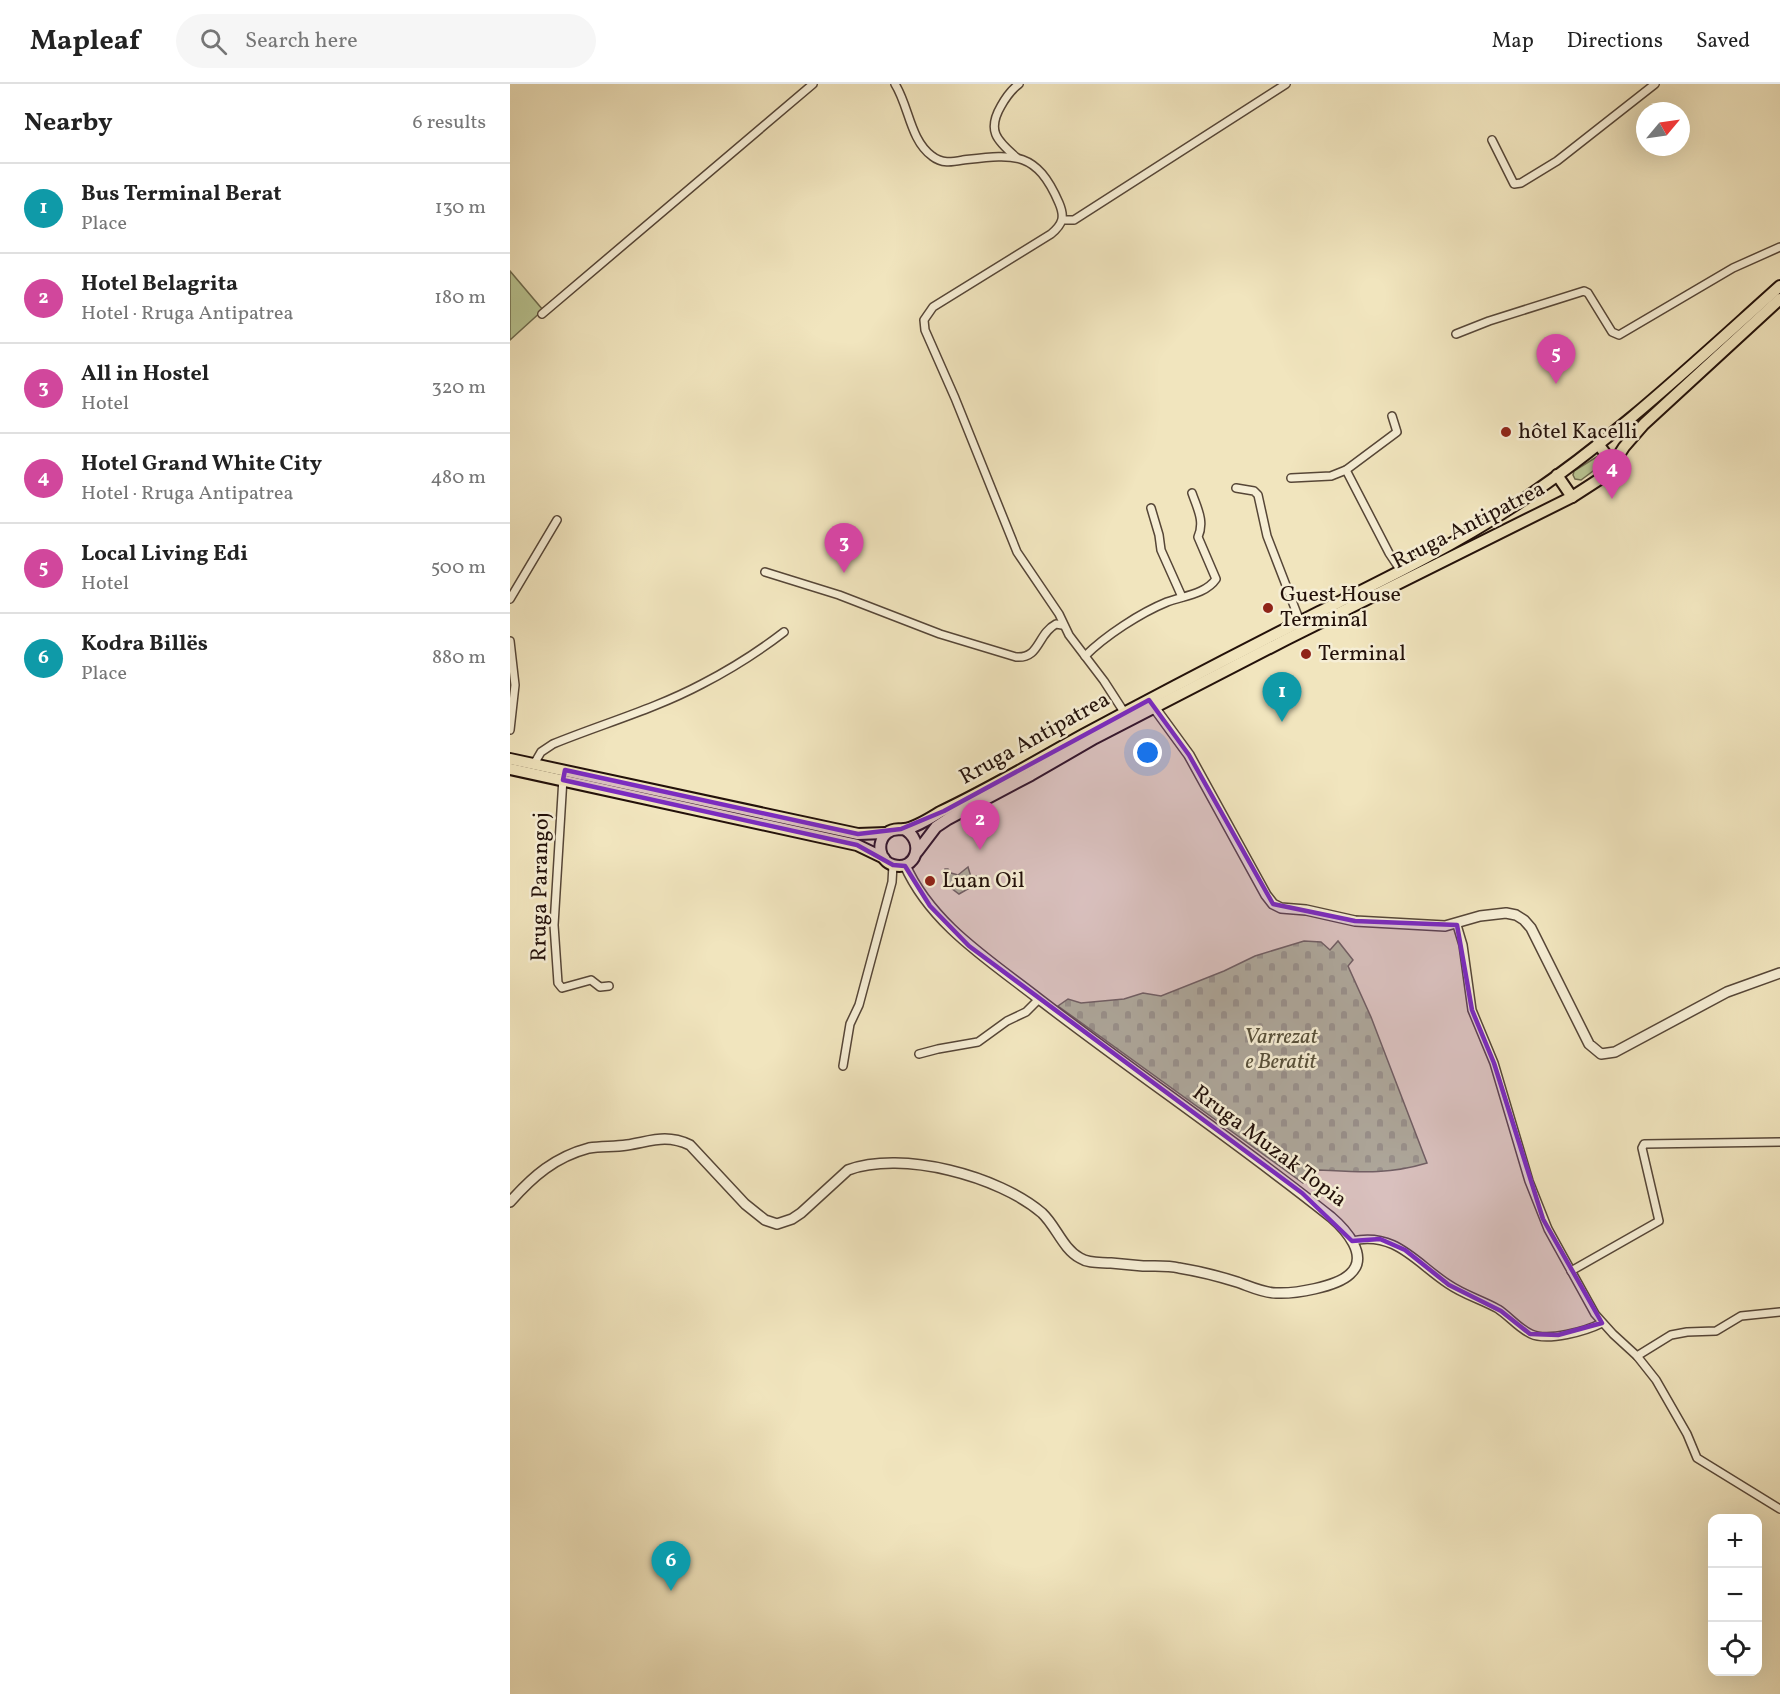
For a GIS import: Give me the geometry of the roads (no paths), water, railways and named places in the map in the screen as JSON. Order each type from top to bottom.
[{"type":"main road","name":"Rruga Antipatrea","points":[[1302,626],[1401,571],[1440,556],[1557,475],[1616,431],[1780,286]]},
{"type":"main road","name":"Rruga Antipatrea","points":[[510,770],[564,775],[858,834],[904,830],[1095,738],[1151,704],[1440,556],[1572,497],[1606,475],[1624,447],[1644,424],[1780,299]]},
{"type":"main road","points":[[1598,444],[1614,465]]},
{"type":"main road","points":[[1557,475],[1572,497]]},
{"type":"main road","name":"Rruga Antipatrea","points":[[510,759],[534,764],[564,775],[857,845],[894,863],[911,861],[936,827],[1124,712],[1151,704]]},
{"type":"main road","points":[[904,830],[911,833],[916,840],[916,855]]},
{"type":"main road","points":[[886,833],[880,843],[881,851],[894,863]]},
{"type":"street","points":[[542,314],[813,84]]},
{"type":"street","points":[[1019,84],[1006,97],[995,117],[993,125],[995,134],[1004,147],[1017,158],[1035,166],[1044,174],[1063,212],[1063,220],[1051,234],[933,307],[924,320],[925,330],[956,398],[1017,552],[1059,614],[1062,625],[1124,712]]},
{"type":"street","points":[[1063,220],[1074,220],[1286,84]]},
{"type":"street","points":[[1492,140],[1514,184],[1521,183],[1557,161],[1655,84]]},
{"type":"street","points":[[896,85],[909,120],[932,156],[945,162],[1001,156],[1017,158]]},
{"type":"street","points":[[1456,334],[1489,321],[1584,291],[1588,292],[1612,332],[1619,335],[1732,268],[1780,247]]},
{"type":"street","points":[[1291,478],[1331,476],[1346,470],[1397,432],[1392,416]]},
{"type":"street","points":[[1346,470],[1389,553],[1401,571]]},
{"type":"street","points":[[1236,488],[1254,491],[1258,495],[1267,536],[1302,626]]},
{"type":"street","points":[[1085,656],[1100,643],[1148,612],[1204,589],[1216,579],[1198,537],[1202,526],[1192,493]]},
{"type":"street","points":[[1151,508],[1161,550],[1182,597]]},
{"type":"street","points":[[510,599],[557,520]]},
{"type":"street","points":[[765,572],[839,595],[940,634],[1016,657],[1029,655],[1034,651],[1044,632],[1056,624],[1062,625]]},
{"type":"street","points":[[534,764],[541,752],[553,744],[701,685],[784,633]]},
{"type":"street","points":[[510,641],[515,685],[510,730]]},
{"type":"street","points":[[1151,704],[1189,755],[1273,904],[1281,908],[1306,910],[1355,921],[1445,926],[1493,914],[1516,915],[1531,928],[1590,1044],[1601,1054],[1615,1052],[1728,992],[1780,973]]},
{"type":"street","name":"Rruga Parangoj","points":[[564,775],[554,924],[558,983],[562,988],[591,980],[600,987],[609,986]]},
{"type":"street","points":[[843,1066],[850,1024],[859,1005],[892,882],[894,863]]},
{"type":"street","name":"Rruga Muzak Topia","points":[[510,1202],[530,1180],[562,1157],[591,1148],[624,1145],[666,1137],[678,1139],[690,1145],[745,1204],[765,1220],[777,1224],[801,1213],[848,1170],[869,1165],[930,1166],[1001,1188],[1024,1200],[1043,1214],[1079,1258],[1093,1263],[1178,1267],[1279,1294],[1326,1286],[1350,1275],[1357,1260],[1356,1251],[1352,1241],[1338,1223],[1302,1193],[1083,1035],[969,946],[925,900],[911,879],[894,863]]},
{"type":"street","points":[[1457,924],[1463,945],[1472,1011],[1494,1063],[1543,1219],[1571,1271],[1595,1314],[1637,1356],[1664,1393],[1687,1434],[1697,1458],[1780,1509]]},
{"type":"street","points":[[919,1054],[978,1042],[1007,1021],[1026,1012],[1039,999]]},
{"type":"street","points":[[1571,1271],[1659,1221],[1642,1148],[1644,1144],[1780,1142]]},
{"type":"street","points":[[1352,1241],[1380,1239],[1405,1250],[1449,1285],[1501,1311],[1530,1334],[1558,1335],[1587,1329],[1602,1323]]},
{"type":"street","points":[[1637,1356],[1671,1335],[1711,1332],[1721,1329],[1741,1316],[1780,1312]]},
{"type":"place","name":"Local Living Edi","points":[[1556,384]]},
{"type":"place","name":"hôtel Kacelli","points":[[1506,432]]},
{"type":"place","name":"Hotel Grand White City","points":[[1612,499]]},
{"type":"place","name":"All in Hostel","points":[[844,573]]},
{"type":"place","name":"Guest House Terminal","points":[[1268,608]]},
{"type":"place","name":"Terminal","points":[[1306,654]]},
{"type":"place","name":"Bus Terminal Berat","points":[[1282,722]]},
{"type":"place","name":"Hotel Belagrita","points":[[980,850]]},
{"type":"place","name":"Luan Oil","points":[[930,881]]},
{"type":"place","name":"Kodra Billës","points":[[671,1591]]},
{"type":"park label","name":"Varrezat e Beratit","points":[[1281,1050]]}]
